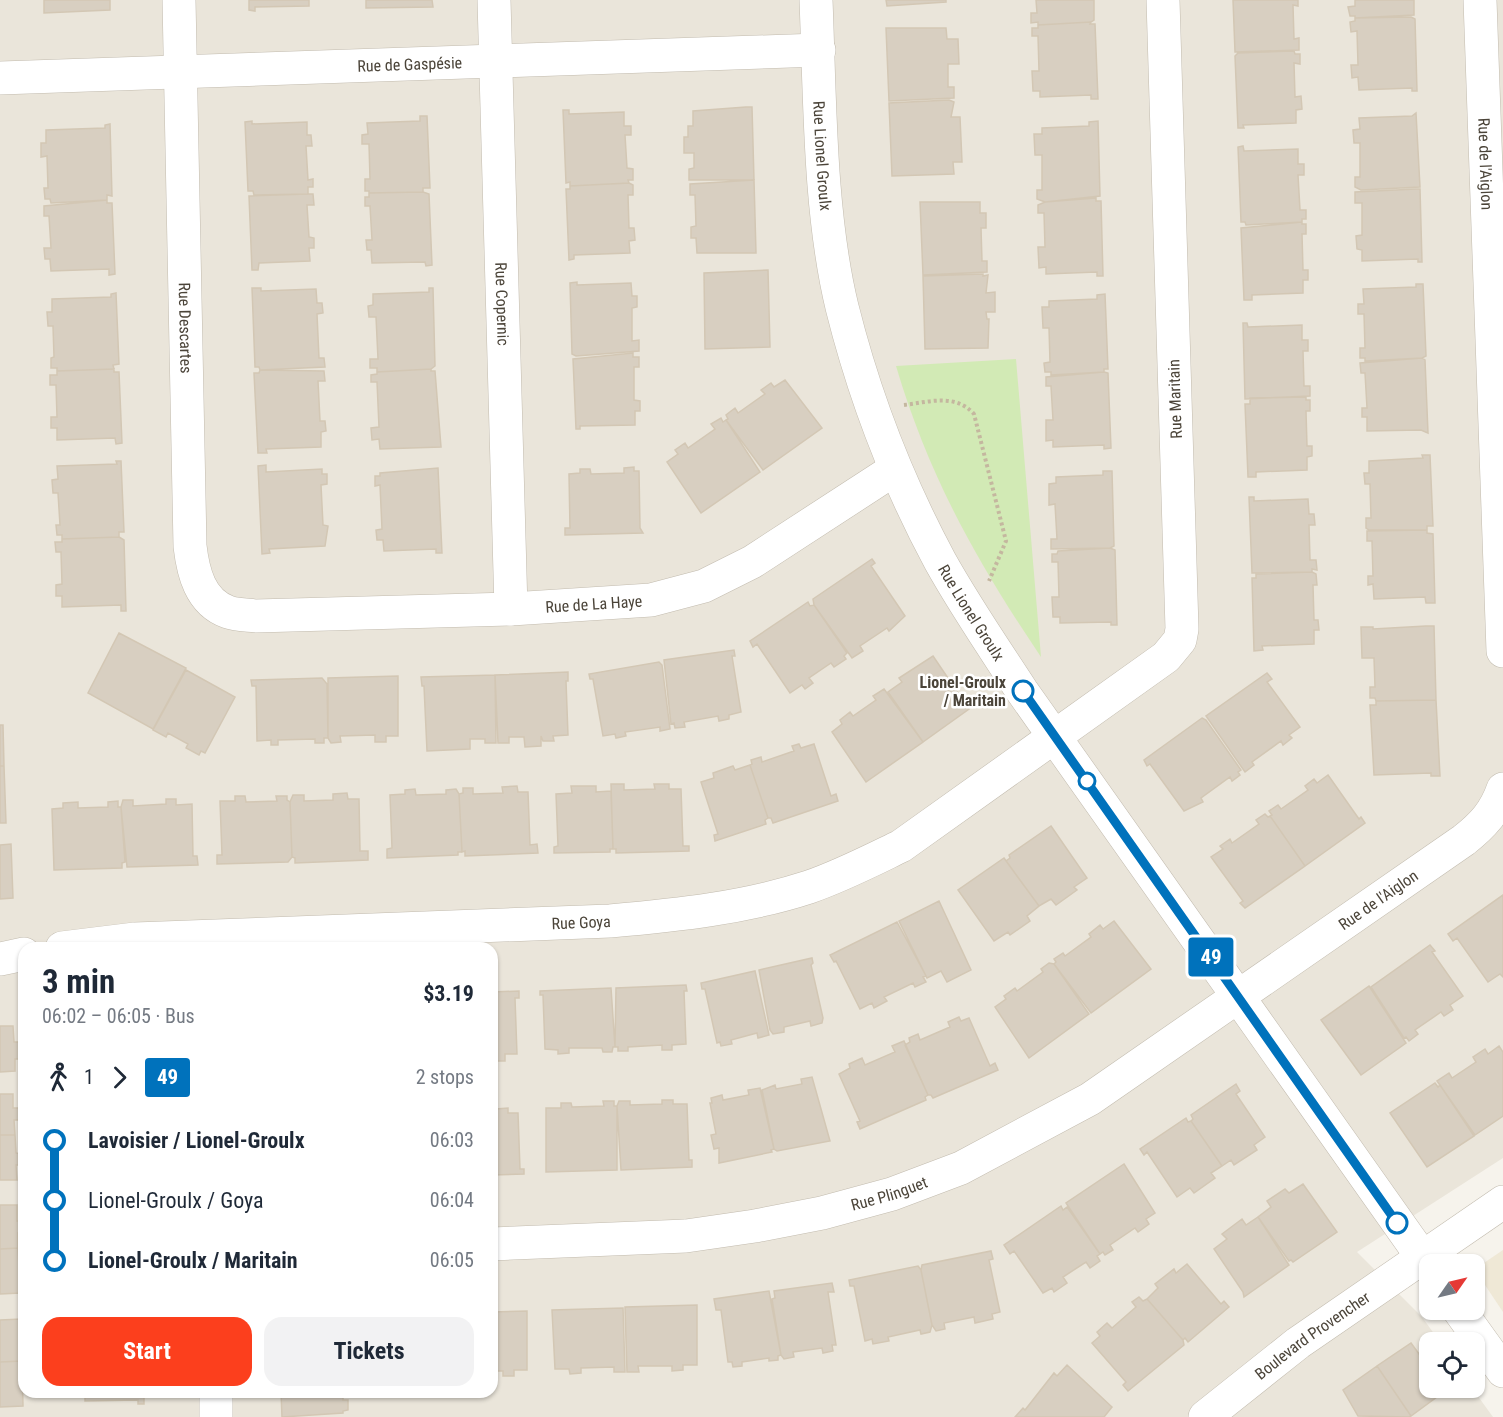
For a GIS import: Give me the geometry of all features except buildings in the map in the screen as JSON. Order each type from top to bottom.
[{"type":"street","name":"Rue Descartes","points":[[179,0],[190,546],[194,574],[206,596],[228,612],[256,616]]},
{"type":"street","name":"Rue Copernic","points":[[494,0],[511,609]]},
{"type":"street","name":"Rue Lionel Groulx","points":[[816,0],[825,177],[835,270],[844,315],[873,410],[895,469],[940,560],[962,598],[1054,735],[1419,1254]]},
{"type":"street","name":"Rue Maritain","points":[[1054,735],[1166,657],[1180,640],[1182,630],[1163,0]]},
{"type":"street","name":"Rue de l'Aiglon","points":[[1480,0],[1497,301],[1503,651]]},
{"type":"street","name":"Rue de Gaspésie","points":[[0,78],[819,50]]},
{"type":"street","name":"Rue de La Haye","points":[[256,616],[511,609],[651,600],[704,586],[752,562],[895,469]]},
{"type":"street","name":"Rue Goya","points":[[111,942],[135,939],[206,942],[610,921],[687,914],[761,899],[834,877],[901,846],[1021,762],[1054,735]]},
{"type":"street","name":"Rue de l'Aiglon","points":[[1238,995],[1485,824],[1497,805],[1503,789]]},
{"type":"street","points":[[0,958],[18,955]]},
{"type":"street","name":"Rue Plinguet","points":[[498,1244],[686,1236],[822,1213],[891,1194],[961,1167],[1090,1099],[1238,995]]},
{"type":"street","name":"Boulevard Provencher","points":[[1437,1254],[1503,1202]]},
{"type":"street","name":"Boulevard Provencher","points":[[1205,1417],[1298,1343],[1419,1267]]},
{"type":"street","points":[[1466,1320],[1503,1371]]},
{"type":"street","points":[[216,1398],[216,1417]]},
{"type":"path","points":[[873,410],[947,399],[966,405],[974,414],[1006,541],[991,580],[962,598]]},
{"type":"shaded area","points":[[0,0],[1503,0],[1503,1158],[1357,1252],[1419,1314],[1419,1320],[1424,1320],[1433,1332],[1419,1332],[1419,1398],[1479,1398],[1493,1417],[0,1417]]},
{"type":"shaded area","points":[[1503,1250],[1503,1312],[1485,1285],[1485,1262]]},
{"type":"green space","points":[[1016,359],[1041,657],[996,587],[957,518],[924,445],[896,366]]},
{"type":"bus line","name":"49","points":[[1023,691],[1397,1223]]},
{"type":"place","name":"Lionel-Groulx / Maritain","points":[[1023,691]]}]
